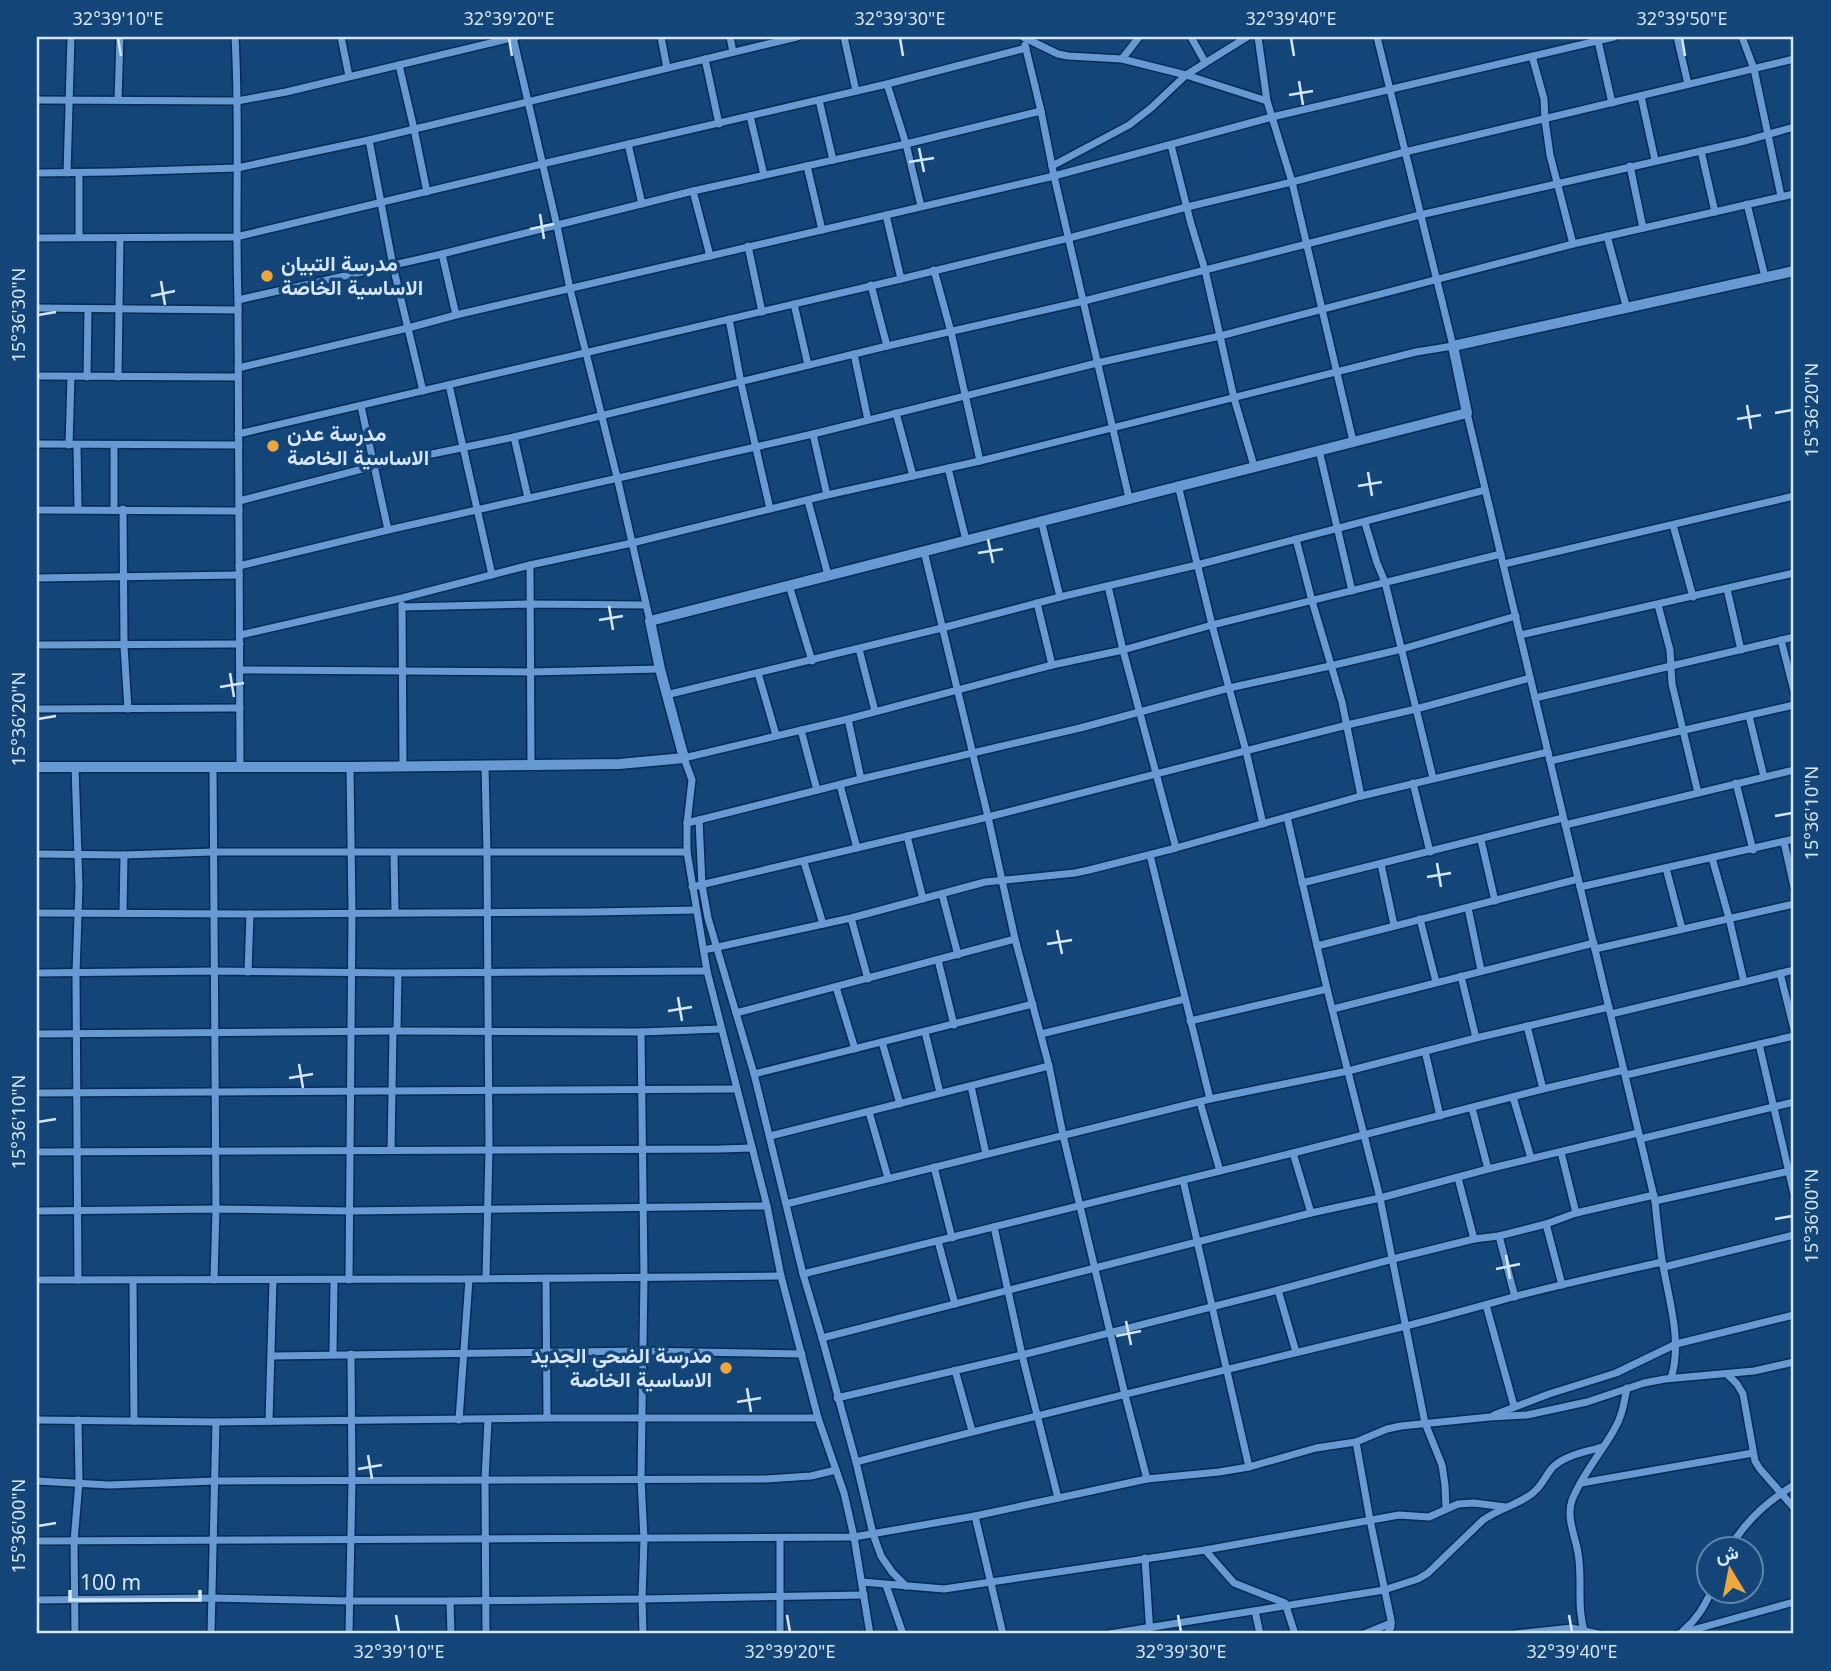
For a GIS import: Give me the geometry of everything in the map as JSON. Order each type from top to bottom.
[{"type":"main road","points":[[37,767],[531,765],[629,763],[684,758],[666,695],[650,621],[1467,413],[1453,346],[1794,271]]},
{"type":"street","points":[[67,173],[71,37]]},
{"type":"street","points":[[118,100],[120,37]]},
{"type":"street","points":[[235,37],[240,766]]},
{"type":"street","points":[[341,37],[349,76]]},
{"type":"street","points":[[37,100],[237,102],[514,37],[570,289],[650,621]]},
{"type":"street","points":[[661,37],[667,68]]},
{"type":"street","points":[[730,37],[733,52]]},
{"type":"street","points":[[37,173],[237,168],[369,140],[797,37]]},
{"type":"street","points":[[844,37],[856,91]]},
{"type":"street","points":[[1023,37],[1058,54],[1122,60],[1186,75],[1267,101]]},
{"type":"street","points":[[1023,37],[1129,498]]},
{"type":"street","points":[[1122,60],[1139,37]]},
{"type":"street","points":[[1191,37],[1205,62]]},
{"type":"street","points":[[1052,166],[1129,125],[1186,75],[1247,37]]},
{"type":"street","points":[[1258,37],[1267,101],[1292,182],[1353,441]]},
{"type":"street","points":[[240,635],[980,461],[1416,352],[1453,346],[1377,37]]},
{"type":"street","points":[[1563,37],[1566,48]]},
{"type":"street","points":[[37,376],[118,377],[238,373],[456,315],[1054,176],[1272,117],[1615,37]]},
{"type":"street","points":[[1677,37],[1688,84]]},
{"type":"street","points":[[1742,37],[1754,69],[1782,197]]},
{"type":"street","points":[[1598,41],[1612,103]]},
{"type":"street","points":[[37,238],[236,237],[887,84],[1026,48]]},
{"type":"street","points":[[1532,56],[1544,99],[1548,141],[1557,184],[1573,244]]},
{"type":"street","points":[[705,59],[719,124]]},
{"type":"street","points":[[238,434],[901,279],[1405,152],[1794,59]]},
{"type":"street","points":[[399,65],[427,192]]},
{"type":"street","points":[[887,84],[921,206]]},
{"type":"street","points":[[1641,96],[1655,160]]},
{"type":"street","points":[[819,100],[833,160]]},
{"type":"street","points":[[238,300],[393,266],[764,174],[906,145],[1041,111]]},
{"type":"street","points":[[750,116],[764,174]]},
{"type":"street","points":[[239,501],[374,466],[514,437],[1084,301],[1420,215],[1794,127]]},
{"type":"street","points":[[369,140],[393,266],[423,391]]},
{"type":"street","points":[[628,144],[642,204]]},
{"type":"street","points":[[1171,145],[1205,270],[1234,398],[1254,466]]},
{"type":"street","points":[[1700,151],[1715,212]]},
{"type":"street","points":[[807,166],[822,230]]},
{"type":"street","points":[[1630,166],[1643,228]]},
{"type":"street","points":[[79,173],[79,237]]},
{"type":"street","points":[[693,191],[710,256]]},
{"type":"street","points":[[239,566],[813,434],[1097,363],[1220,336],[1573,244],[1794,194]]},
{"type":"street","points":[[1747,204],[1765,277]]},
{"type":"street","points":[[886,215],[901,279]]},
{"type":"street","points":[[1607,236],[1627,309]]},
{"type":"street","points":[[118,377],[120,237]]},
{"type":"street","points":[[748,246],[762,312]]},
{"type":"street","points":[[442,254],[456,315]]},
{"type":"street","points":[[934,270],[980,461]]},
{"type":"street","points":[[872,285],[887,346]]},
{"type":"street","points":[[794,304],[808,365]]},
{"type":"street","points":[[37,308],[238,310]]},
{"type":"street","points":[[87,377],[88,310]]},
{"type":"street","points":[[729,319],[770,509]]},
{"type":"street","points":[[854,354],[868,420]]},
{"type":"street","points":[[71,377],[78,509]]},
{"type":"street","points":[[449,384],[492,575]]},
{"type":"street","points":[[361,406],[388,530]]},
{"type":"street","points":[[1467,413],[1654,1198],[1676,1344],[1676,1360],[1671,1378]]},
{"type":"street","points":[[896,414],[912,476]]},
{"type":"street","points":[[813,434],[827,495]]},
{"type":"street","points":[[514,437],[528,498]]},
{"type":"street","points":[[37,444],[239,445]]},
{"type":"street","points":[[114,445],[114,510]]},
{"type":"street","points":[[1318,450],[1352,591]]},
{"type":"street","points":[[948,468],[966,540]]},
{"type":"street","points":[[1178,485],[1263,824]]},
{"type":"street","points":[[666,695],[1365,523],[1485,490]]},
{"type":"street","points":[[1504,564],[1794,496]]},
{"type":"street","points":[[808,500],[828,575]]},
{"type":"street","points":[[123,509],[122,578],[128,709]]},
{"type":"street","points":[[37,510],[239,511]]},
{"type":"street","points":[[1041,520],[1060,597]]},
{"type":"street","points":[[1365,523],[1385,582],[1433,778]]},
{"type":"street","points":[[1673,525],[1693,597]]},
{"type":"street","points":[[1296,539],[1311,601],[1339,693],[1362,796]]},
{"type":"street","points":[[924,551],[989,817],[1015,939],[1049,1066],[1063,1135],[1147,1479]]},
{"type":"street","points":[[870,1634],[844,1493],[818,1418],[707,971],[687,852],[692,780],[684,758],[1501,554]]},
{"type":"street","points":[[530,565],[531,765]]},
{"type":"street","points":[[1520,635],[1794,573]]},
{"type":"street","points":[[37,578],[239,575]]},
{"type":"street","points":[[789,585],[811,661]]},
{"type":"street","points":[[1108,586],[1176,849]]},
{"type":"street","points":[[1727,589],[1741,649]]},
{"type":"street","points":[[402,598],[403,766]]},
{"type":"street","points":[[1037,603],[1052,665]]},
{"type":"street","points":[[402,607],[645,605]]},
{"type":"street","points":[[1658,605],[1670,650],[1672,684],[1698,793]]},
{"type":"street","points":[[687,823],[1080,728],[1229,688],[1402,649],[1516,616]]},
{"type":"street","points":[[1535,698],[1794,637]]},
{"type":"street","points":[[1781,640],[1794,691]]},
{"type":"street","points":[[37,645],[240,644]]},
{"type":"street","points":[[859,649],[875,711]]},
{"type":"street","points":[[240,670],[530,672],[660,669]]},
{"type":"street","points":[[758,673],[776,735]]},
{"type":"street","points":[[692,887],[989,817],[1531,678]]},
{"type":"street","points":[[1550,761],[1794,705]]},
{"type":"street","points":[[37,709],[240,708]]},
{"type":"street","points":[[1749,716],[1764,777]]},
{"type":"street","points":[[848,719],[861,779]]},
{"type":"street","points":[[801,730],[817,790]]},
{"type":"street","points":[[704,950],[851,918],[985,882],[1075,873],[1176,849],[1362,796],[1548,752]]},
{"type":"street","points":[[485,765],[489,1149],[486,1279]]},
{"type":"street","points":[[213,766],[216,1209],[214,1280]]},
{"type":"street","points":[[75,767],[79,886],[76,974],[78,1280]]},
{"type":"street","points":[[349,1280],[351,767]]},
{"type":"street","points":[[1302,883],[1794,770]]},
{"type":"street","points":[[1413,783],[1430,852]]},
{"type":"street","points":[[1736,783],[1753,850]]},
{"type":"street","points":[[840,785],[857,848]]},
{"type":"street","points":[[1287,817],[1380,1198],[1425,1423],[1442,1465],[1446,1508]]},
{"type":"street","points":[[699,820],[702,885],[708,918],[754,1074],[803,1274],[856,1462],[873,1534],[881,1556],[906,1586]]},
{"type":"street","points":[[906,836],[923,899]]},
{"type":"street","points":[[1318,946],[1495,901],[1753,850],[1794,839]]},
{"type":"street","points":[[1481,840],[1495,901]]},
{"type":"street","points":[[1784,842],[1794,887]]},
{"type":"street","points":[[37,854],[687,852]]},
{"type":"street","points":[[394,853],[395,912]]},
{"type":"street","points":[[123,912],[124,855]]},
{"type":"street","points":[[1150,855],[1210,1099]]},
{"type":"street","points":[[1713,858],[1744,982]]},
{"type":"street","points":[[804,862],[823,924]]},
{"type":"street","points":[[1381,864],[1394,926]]},
{"type":"street","points":[[1666,868],[1682,929]]},
{"type":"street","points":[[942,894],[958,955]]},
{"type":"street","points":[[1333,1009],[1481,970],[1794,904]]},
{"type":"street","points":[[1468,908],[1481,970]]},
{"type":"street","points":[[37,913],[696,910]]},
{"type":"street","points":[[248,972],[250,914]]},
{"type":"street","points":[[851,918],[868,979]]},
{"type":"street","points":[[1420,919],[1436,982]]},
{"type":"street","points":[[736,1013],[1015,939]]},
{"type":"street","points":[[938,960],[954,1024]]},
{"type":"street","points":[[786,1204],[1210,1099],[1348,1071],[1527,1026],[1794,970]]},
{"type":"street","points":[[37,973],[707,971]]},
{"type":"street","points":[[391,1150],[398,973]]},
{"type":"street","points":[[1780,973],[1794,1029]]},
{"type":"street","points":[[1461,976],[1476,1038]]},
{"type":"street","points":[[836,987],[855,1049]]},
{"type":"street","points":[[1191,1021],[1327,989]]},
{"type":"street","points":[[1041,1034],[1185,999]]},
{"type":"street","points":[[754,1074],[1033,1004]]},
{"type":"street","points":[[1527,1026],[1543,1089]]},
{"type":"street","points":[[37,1034],[641,1032],[721,1029]]},
{"type":"street","points":[[641,1032],[644,1277],[641,1479],[644,1539],[643,1634]]},
{"type":"street","points":[[925,1032],[940,1093]]},
{"type":"street","points":[[803,1274],[1543,1089],[1794,1036]]},
{"type":"street","points":[[882,1042],[900,1104]]},
{"type":"street","points":[[1759,1044],[1791,1171],[1794,1194]]},
{"type":"street","points":[[1424,1051],[1440,1116]]},
{"type":"street","points":[[770,1136],[1049,1066]]},
{"type":"street","points":[[971,1086],[986,1154]]},
{"type":"street","points":[[37,1093],[736,1089]]},
{"type":"street","points":[[1513,1097],[1531,1158]]},
{"type":"street","points":[[1200,1102],[1220,1171]]},
{"type":"street","points":[[822,1338],[1531,1158],[1794,1102]]},
{"type":"street","points":[[1472,1108],[1488,1169]]},
{"type":"street","points":[[869,1112],[888,1178]]},
{"type":"street","points":[[37,1152],[752,1148]]},
{"type":"street","points":[[1561,1152],[1576,1213]]},
{"type":"street","points":[[1293,1153],[1311,1213]]},
{"type":"street","points":[[934,1167],[953,1238]]},
{"type":"street","points":[[837,1398],[1022,1355],[1474,1239],[1499,1236],[1576,1213],[1791,1171]]},
{"type":"street","points":[[1458,1178],[1474,1239]]},
{"type":"street","points":[[1183,1180],[1249,1467]]},
{"type":"street","points":[[37,1210],[351,1211],[767,1206]]},
{"type":"street","points":[[1546,1224],[1562,1285]]},
{"type":"street","points":[[994,1227],[1022,1355],[1058,1498]]},
{"type":"street","points":[[856,1462],[1562,1285],[1794,1235]]},
{"type":"street","points":[[1499,1236],[1515,1297]]},
{"type":"street","points":[[938,1241],[955,1304]]},
{"type":"street","points":[[37,1280],[781,1276]]},
{"type":"street","points":[[546,1278],[547,1418]]},
{"type":"street","points":[[459,1420],[469,1279]]},
{"type":"street","points":[[133,1280],[134,1421]]},
{"type":"street","points":[[269,1420],[272,1280]]},
{"type":"street","points":[[332,1354],[334,1280]]},
{"type":"street","points":[[1278,1290],[1296,1352]]},
{"type":"street","points":[[1486,1305],[1514,1406]]},
{"type":"street","points":[[1490,1417],[1514,1406],[1616,1373],[1676,1344],[1794,1315]]},
{"type":"street","points":[[272,1356],[642,1351],[802,1354]]},
{"type":"street","points":[[349,1634],[351,1354]]},
{"type":"street","points":[[37,1541],[854,1537],[975,1516],[1147,1479],[1249,1467],[1316,1448],[1356,1442],[1387,1429],[1425,1423],[1527,1415],[1644,1383],[1754,1371],[1794,1362]]},
{"type":"street","points":[[955,1370],[972,1431]]},
{"type":"street","points":[[1727,1374],[1743,1394],[1753,1453],[1760,1469],[1794,1508]]},
{"type":"street","points":[[1584,1632],[1579,1604],[1578,1553],[1569,1517],[1572,1501],[1581,1483],[1623,1411],[1627,1388]]},
{"type":"street","points":[[37,1420],[215,1422],[818,1418]]},
{"type":"street","points":[[75,1634],[74,1541],[79,1482],[78,1420]]},
{"type":"street","points":[[486,1634],[484,1538],[488,1420]]},
{"type":"street","points":[[211,1634],[215,1422]]},
{"type":"street","points":[[1356,1442],[1391,1623],[1387,1634]]},
{"type":"street","points":[[1109,1634],[1150,1630],[1384,1590],[1419,1579],[1476,1526],[1536,1491],[1554,1466],[1566,1458],[1602,1447]]},
{"type":"street","points":[[1581,1483],[1753,1453]]},
{"type":"street","points":[[37,1481],[118,1485],[215,1481],[766,1479],[811,1476],[836,1470]]},
{"type":"street","points":[[1740,1534],[1749,1520],[1794,1485]]},
{"type":"street","points":[[862,1582],[944,1589],[1205,1550],[1399,1515],[1429,1517],[1458,1504],[1506,1507]]},
{"type":"street","points":[[975,1516],[1003,1634]]},
{"type":"street","points":[[780,1538],[780,1634]]},
{"type":"street","points":[[1205,1550],[1234,1583],[1281,1601],[1287,1606],[1295,1634]]},
{"type":"street","points":[[1145,1558],[1150,1630]]},
{"type":"street","points":[[886,1585],[903,1634]]},
{"type":"street","points":[[37,1600],[211,1598],[450,1601],[864,1595]]},
{"type":"street","points":[[450,1601],[451,1634]]},
{"type":"street","points":[[1679,1634],[1794,1602]]},
{"type":"street","points":[[1679,1634],[1699,1615],[1705,1604]]},
{"type":"street","points":[[1255,1611],[1260,1634]]},
{"type":"street","points":[[1364,1634],[1391,1623]]},
{"type":"street","points":[[1515,1634],[1572,1628],[1598,1634]]},
{"type":"place","name":"مدرسة التبيان الاساسية الخاصة","points":[[267,276]]},
{"type":"place","name":"مدرسة عدن الاساسية الخاصة","points":[[273,446]]},
{"type":"place","name":"مدرسة الضحي الجديد الاساسية الخاصة","points":[[726,1368]]}]
